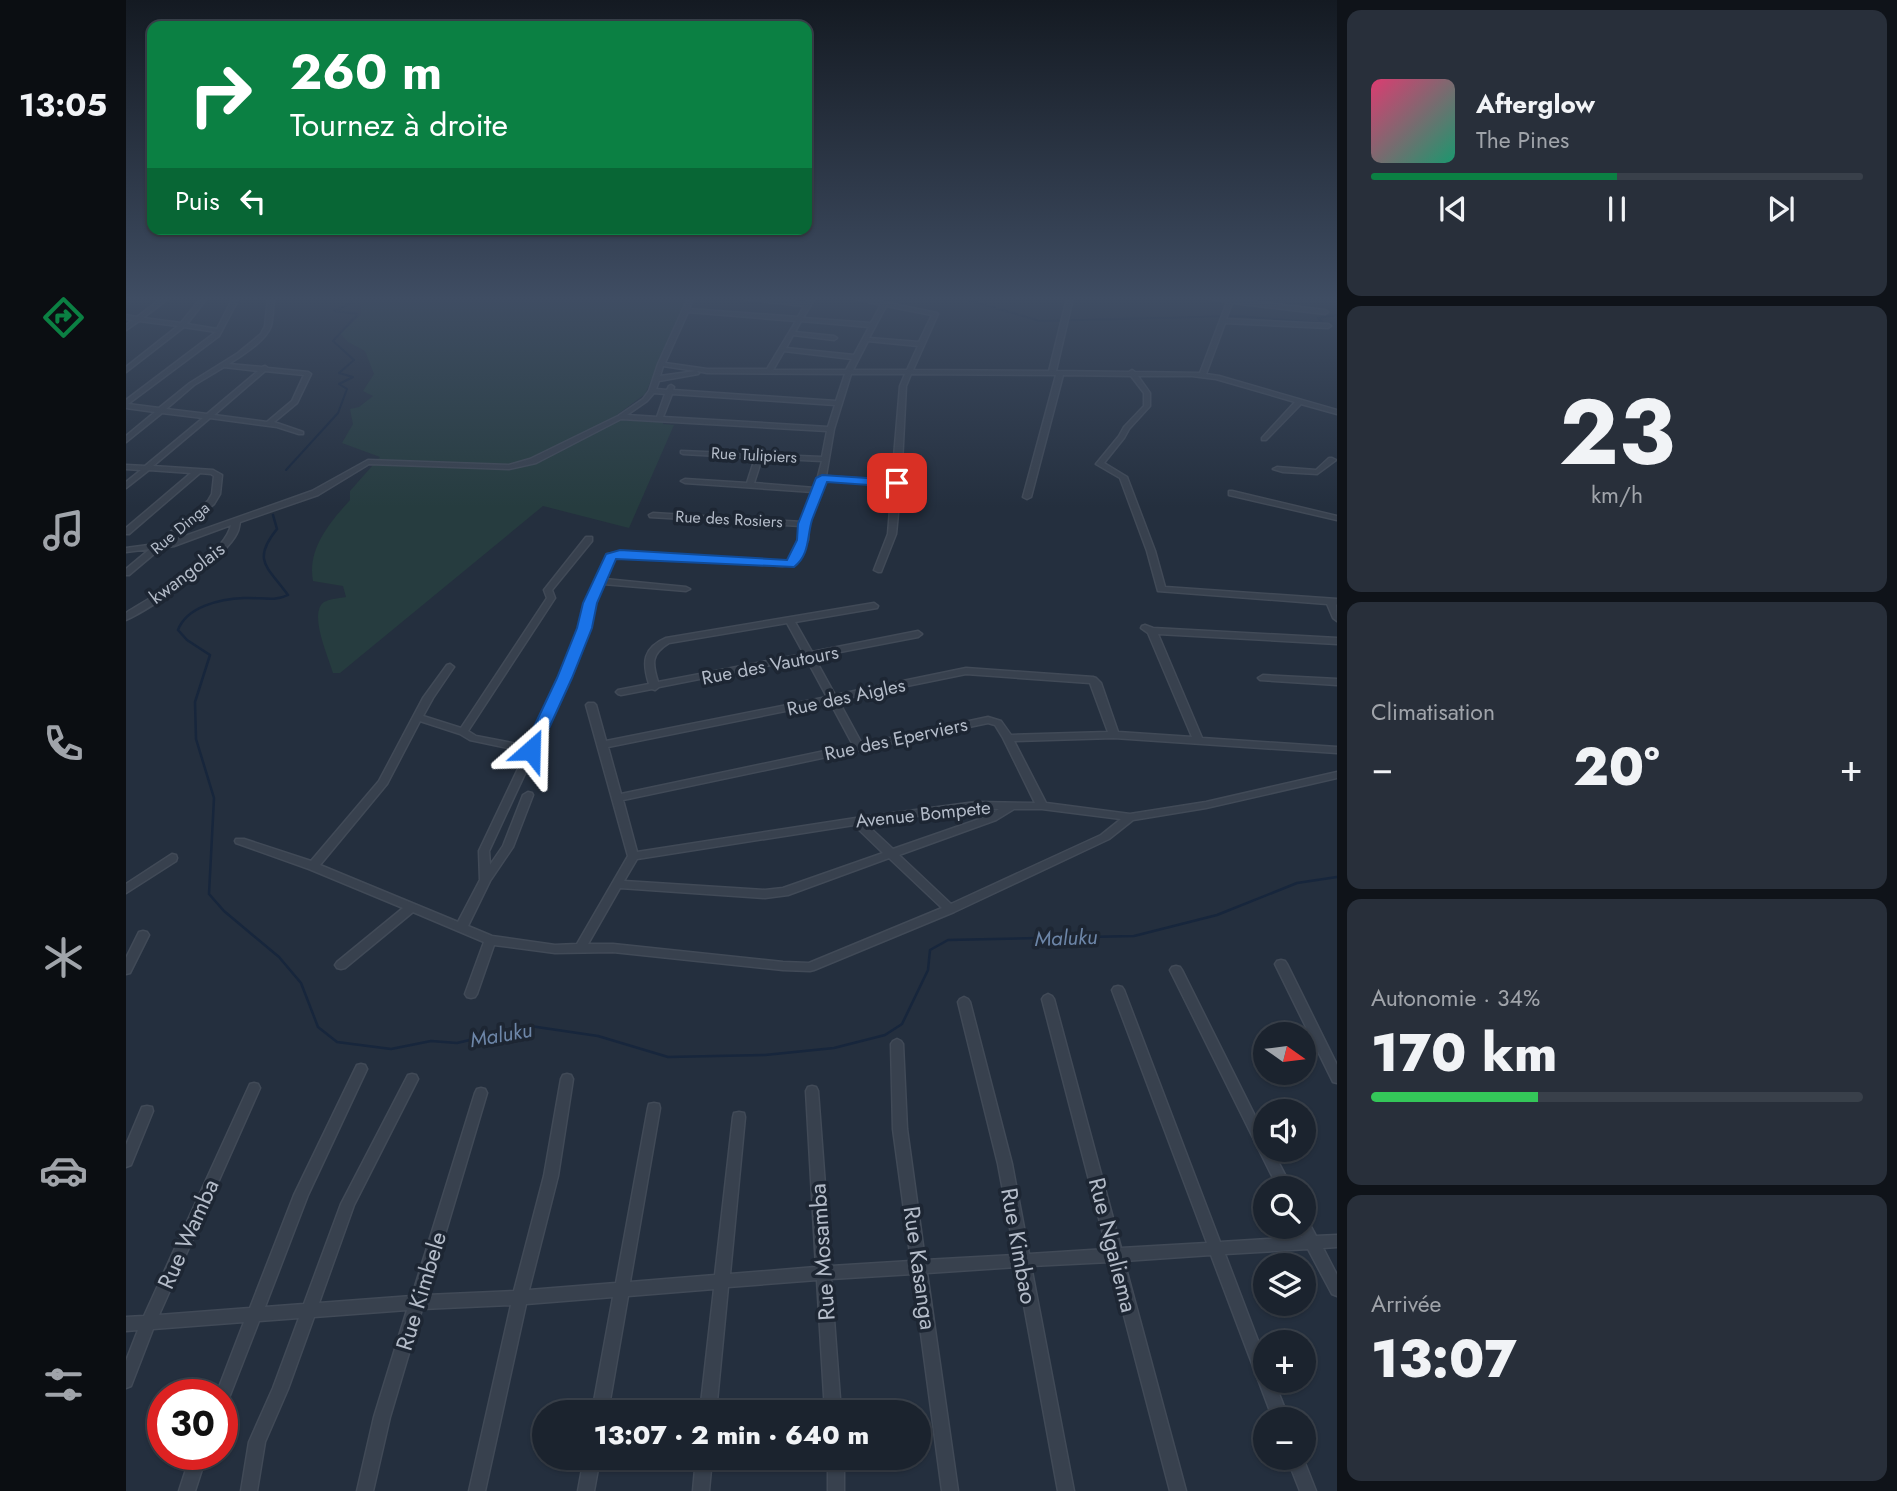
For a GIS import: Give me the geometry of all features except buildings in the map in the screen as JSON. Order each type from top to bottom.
[{"type":"street","points":[[126,404],[173,368]]},
{"type":"street","points":[[126,440],[192,384],[219,368]]},
{"type":"street","points":[[259,368],[306,373],[310,376],[295,402],[269,423]]},
{"type":"street","points":[[126,486],[265,368]]},
{"type":"street","points":[[126,550],[159,547],[269,510],[321,491],[356,467],[373,461],[521,466],[641,404],[652,391],[660,368]]},
{"type":"street","points":[[685,368],[707,371],[1203,374],[1337,412]]},
{"type":"street","points":[[485,880],[484,851],[569,667],[610,556],[616,554],[789,564],[794,560],[804,540],[805,524],[822,478],[831,429],[850,368]]},
{"type":"street","points":[[878,570],[892,534],[902,388],[910,368]]},
{"type":"street","points":[[1027,496],[1057,368]]},
{"type":"street","points":[[1203,374],[1206,368]]},
{"type":"street","points":[[656,379],[707,371]]},
{"type":"street","points":[[1132,372],[1147,393],[1147,406],[1126,428],[1122,438],[1100,464],[1124,477],[1151,551],[1160,587],[1164,591],[1334,602],[1337,618]]},
{"type":"street","points":[[659,420],[675,377]]},
{"type":"street","points":[[652,391],[839,403]]},
{"type":"street","points":[[1264,439],[1300,401]]},
{"type":"street","points":[[126,404],[159,411],[269,423],[301,433]]},
{"type":"street","points":[[620,417],[831,429]]},
{"type":"street","name":"Rue Tulipiers","points":[[683,452],[824,459]]},
{"type":"street","points":[[1277,469],[1296,474],[1307,470],[1317,472],[1334,461],[1337,452]]},
{"type":"street","points":[[750,485],[759,456]]},
{"type":"street","points":[[126,467],[198,471]]},
{"type":"street","points":[[126,532],[198,471]]},
{"type":"street","name":"Rue Dinga","points":[[126,573],[211,502],[216,494],[218,475],[198,471]]},
{"type":"street","points":[[822,478],[897,483]]},
{"type":"street","points":[[685,481],[818,490]]},
{"type":"street","points":[[1231,493],[1337,518]]},
{"type":"street","name":"Rue des Rosiers","points":[[653,515],[805,524]]},
{"type":"street","name":"kwangolais","points":[[126,617],[210,560],[232,538],[237,528],[236,521]]},
{"type":"street","points":[[463,732],[551,598],[548,590],[589,539]]},
{"type":"street","points":[[600,581],[686,589]]},
{"type":"street","points":[[655,687],[648,660],[651,652],[666,641],[874,606]]},
{"type":"street","points":[[790,620],[859,747]]},
{"type":"street","points":[[1198,741],[1149,629],[1337,641]]},
{"type":"street","name":"Rue des Vautours","points":[[621,692],[918,634]]},
{"type":"street","points":[[313,866],[383,782],[428,698],[450,667]]},
{"type":"street","name":"Rue des Aigles","points":[[603,745],[973,670],[1090,679],[1096,683],[1114,735]]},
{"type":"street","points":[[1263,678],[1337,682]]},
{"type":"street","points":[[580,949],[633,856],[591,705]]},
{"type":"street","points":[[419,718],[463,732],[473,738],[531,750]]},
{"type":"street","name":"Rue des Eperviers","points":[[617,798],[988,720],[998,723],[1008,738]]},
{"type":"street","points":[[1042,806],[1008,738],[1114,735],[1337,750]]},
{"type":"street","name":"Avenue Bompete","points":[[633,856],[976,805],[1042,806],[1130,817],[1206,805],[1337,775]]},
{"type":"street","points":[[462,926],[485,880],[508,847],[528,795]]},
{"type":"street","points":[[617,884],[773,893],[992,818],[1011,806]]},
{"type":"street","points":[[240,841],[313,866],[411,908],[462,926],[490,940],[548,949],[612,948],[805,967],[950,909],[1105,837],[1130,817]]},
{"type":"street","points":[[856,821],[950,909]]},
{"type":"street","points":[[127,888],[172,858]]},
{"type":"street","points":[[341,965],[411,908]]},
{"type":"street","points":[[127,966],[143,935]]},
{"type":"street","points":[[471,994],[490,940]]},
{"type":"street","points":[[1281,964],[1337,1078]]},
{"type":"street","points":[[1176,970],[1253,1125]]},
{"type":"street","points":[[1118,990],[1253,1345]]},
{"type":"street","name":"Rue Ngaliema","points":[[1048,999],[1178,1491]]},
{"type":"street","name":"Rue Kimbao","points":[[964,1002],[1002,1151],[1066,1491]]},
{"type":"street","name":"Rue Kasanga","points":[[897,1045],[901,1129],[950,1491]]},
{"type":"street","points":[[229,1379],[301,1195],[361,1069]]},
{"type":"street","points":[[249,1491],[257,1442],[281,1389],[307,1310],[353,1190],[412,1079]]},
{"type":"street","points":[[477,1491],[520,1298],[551,1175],[567,1079]]},
{"type":"street","name":"Rue Wamba","points":[[126,1381],[148,1323],[254,1088]]},
{"type":"street","name":"Rue Mosamba","points":[[812,1091],[832,1400]]},
{"type":"street","name":"Rue Kimbele","points":[[365,1491],[382,1417],[481,1093]]},
{"type":"street","points":[[602,1400],[654,1108]]},
{"type":"street","points":[[126,1161],[147,1111]]},
{"type":"street","points":[[709,1400],[739,1117]]},
{"type":"street","points":[[1310,1239],[1337,1289]]},
{"type":"street","points":[[126,1324],[418,1302],[520,1298],[1021,1259],[1337,1241]]},
{"type":"street","points":[[187,1491],[194,1470]]},
{"type":"street","points":[[586,1491],[590,1470]]},
{"type":"street","points":[[701,1491],[703,1470]]},
{"type":"street","points":[[836,1470],[836,1491]]},
{"type":"street","points":[[1300,1470],[1308,1491]]},
{"type":"green space","points":[[371,368],[657,368],[645,394],[614,417],[663,421],[663,424],[674,425],[629,528],[543,506],[340,673],[333,673],[321,636],[318,616],[324,602],[346,597],[343,586],[313,581],[313,558],[328,527],[350,500],[350,491],[380,457],[342,443],[353,424],[350,409],[359,407],[373,396],[363,391],[374,374]]},
{"type":"waterway","points":[[286,470],[338,413],[347,389],[339,384],[353,377],[339,373],[345,368]]},
{"type":"waterway","name":"Maluku","points":[[273,515],[277,529],[265,549],[265,564],[288,595],[215,602],[189,615],[178,630],[187,640],[210,655],[195,702],[196,739],[214,798],[209,894],[224,911],[279,957],[301,983],[318,1027],[337,1042],[391,1049],[431,1041],[457,1043],[530,1026],[598,1036],[668,1057],[765,1055],[834,1048],[885,1035],[902,1024],[928,970],[930,950],[948,940],[1134,936],[1217,915],[1297,883],[1337,877]]},
{"type":"route","points":[[531,750],[565,678],[584,628],[590,603],[610,556],[620,554],[789,564],[794,560],[804,540],[805,524],[822,478],[897,483]]}]
